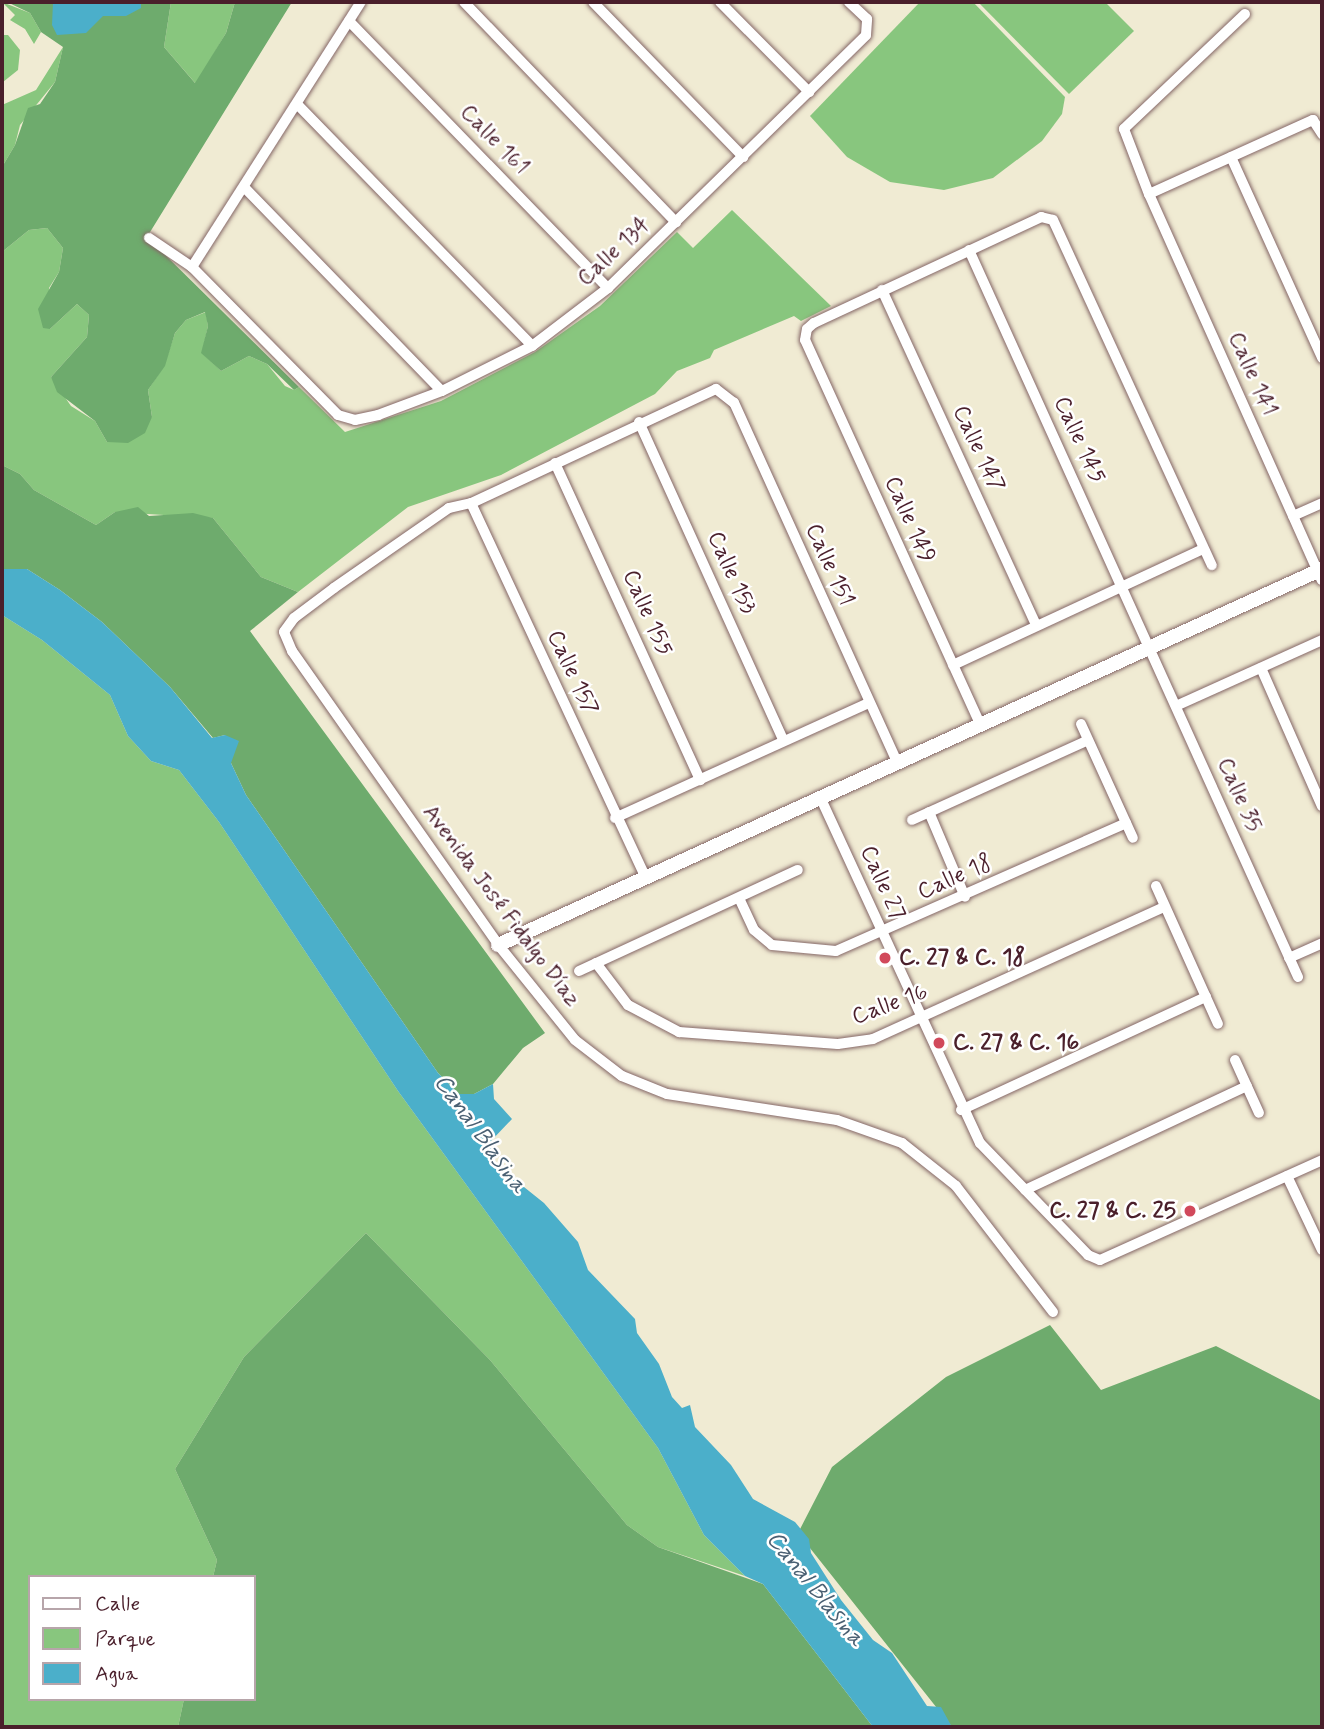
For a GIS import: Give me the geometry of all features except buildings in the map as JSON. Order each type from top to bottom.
[{"type":"street","points":[[192,267],[361,2]]},
{"type":"street","points":[[593,2],[743,157]]},
{"type":"street","points":[[720,2],[809,92]]},
{"type":"street","name":"Calle 134","points":[[149,237],[192,267],[338,415],[355,420],[442,391],[532,346],[608,288],[866,35],[867,19],[849,2]]},
{"type":"street","points":[[468,3],[676,222]]},
{"type":"street","name":"Calle 141","points":[[1245,14],[1125,129],[1149,194],[1321,573]]},
{"type":"street","name":"Calle 161","points":[[349,21],[608,288]]},
{"type":"street","points":[[298,104],[532,346]]},
{"type":"street","points":[[1149,194],[1313,120],[1322,134]]},
{"type":"street","points":[[1231,158],[1322,358]]},
{"type":"street","points":[[244,187],[442,391]]},
{"type":"street","points":[[883,290],[1041,217],[1053,220],[1212,565]]},
{"type":"street","name":"Calle 145","points":[[969,250],[1152,648]]},
{"type":"street","name":"Calle 149","points":[[883,290],[807,329],[805,340],[981,726]]},
{"type":"street","name":"Calle 147","points":[[883,290],[1036,625]]},
{"type":"street","name":"Calle 151","points":[[639,422],[716,389],[734,403],[898,764]]},
{"type":"street","points":[[471,503],[489,491],[555,463],[639,422]]},
{"type":"street","name":"Calle 153","points":[[639,422],[784,741]]},
{"type":"street","name":"Calle 155","points":[[555,463],[700,780]]},
{"type":"street","name":"Avenida José Fidalgo Díaz","points":[[471,503],[449,508],[324,596],[284,632],[292,651],[498,945],[575,1040],[622,1076],[667,1094],[836,1120],[902,1143],[956,1186],[1053,1312]]},
{"type":"street","name":"Calle 157","points":[[471,503],[615,818],[646,878]]},
{"type":"street","points":[[1293,516],[1322,503]]},
{"type":"street","points":[[953,665],[1203,549]]},
{"type":"street","points":[[498,945],[1321,573]]},
{"type":"street","points":[[1176,706],[1322,640]]},
{"type":"street","name":"Calle 35","points":[[1152,648],[1298,977]]},
{"type":"street","points":[[1261,668],[1322,806]]},
{"type":"street","points":[[615,818],[868,703]]},
{"type":"street","points":[[1081,724],[1133,838]]},
{"type":"street","points":[[912,820],[1088,740]]},
{"type":"street","name":"Calle 27","points":[[821,799],[961,1110],[980,1143],[1088,1255],[1100,1260],[1322,1160]]},
{"type":"street","points":[[929,812],[965,897]]},
{"type":"street","name":"Calle 18","points":[[739,898],[754,930],[772,945],[836,951],[882,934],[1126,823]]},
{"type":"street","points":[[579,971],[798,870]]},
{"type":"street","points":[[1156,886],[1219,1024]]},
{"type":"street","name":"Calle 16","points":[[596,963],[628,1005],[679,1032],[838,1044],[873,1039],[1164,907]]},
{"type":"street","points":[[1289,958],[1322,943]]},
{"type":"street","points":[[961,1110],[1206,997]]},
{"type":"street","points":[[1235,1060],[1259,1113]]},
{"type":"street","points":[[1025,1190],[1247,1086]]},
{"type":"street","points":[[1287,1176],[1322,1250]]},
{"type":"green space","points":[[2,2],[30,13],[41,32],[34,44],[25,29],[10,20],[15,15]]},
{"type":"green space","points":[[7,2],[171,2],[164,47],[195,83],[226,33],[235,2],[292,2],[147,237],[299,387],[294,390],[267,364],[249,356],[221,371],[201,353],[208,326],[205,312],[186,320],[175,333],[165,366],[148,390],[152,417],[145,433],[128,443],[107,442],[95,421],[57,392],[51,377],[87,337],[89,315],[77,304],[50,329],[43,328],[38,309],[59,272],[63,248],[47,228],[29,230],[2,252],[2,167],[15,145],[28,108],[40,104],[55,82],[63,47],[41,32],[30,13]]},
{"type":"green space","points":[[171,2],[235,2],[226,33],[196,84],[164,47]]},
{"type":"green space","points":[[920,2],[973,2],[1065,97],[1062,114],[1042,141],[993,178],[944,190],[890,182],[847,157],[810,116]]},
{"type":"green space","points":[[978,2],[1105,2],[1134,31],[1069,94]]},
{"type":"green space","points":[[2,35],[8,35],[20,50],[18,70],[3,82]]},
{"type":"green space","points":[[63,47],[55,82],[20,125],[15,145],[2,167],[2,105],[36,90]]},
{"type":"green space","points":[[732,210],[831,306],[801,321],[794,316],[714,350],[710,358],[677,371],[655,394],[501,475],[408,507],[298,592],[261,577],[213,518],[115,512],[96,525],[34,490],[20,474],[2,465],[2,252],[29,230],[47,228],[63,248],[59,272],[49,288],[50,329],[77,304],[89,315],[87,337],[51,377],[71,406],[95,421],[107,442],[152,417],[148,390],[164,366],[175,333],[186,320],[206,312],[208,326],[202,353],[221,371],[249,356],[267,364],[285,386],[294,390],[299,387],[345,432],[441,401],[535,352],[600,306],[677,232],[693,248]]},
{"type":"green space","points":[[2,465],[20,474],[34,490],[96,525],[115,512],[138,507],[149,516],[193,513],[213,518],[261,577],[298,592],[250,631],[545,1033],[523,1048],[493,1084],[474,1094],[459,1094],[438,1073],[246,795],[231,763],[225,735],[213,738],[170,687],[102,622],[60,590],[27,569],[2,569]]},
{"type":"green space","points":[[2,615],[42,640],[110,695],[128,736],[151,761],[179,770],[219,822],[398,1091],[658,1448],[704,1535],[745,1576],[658,1547],[627,1525],[490,1360],[366,1233],[244,1357],[175,1469],[217,1560],[213,1575],[28,1575],[28,1701],[184,1701],[178,1727],[2,1727]]},
{"type":"green space","points":[[366,1233],[490,1360],[627,1525],[658,1547],[763,1584],[873,1727],[178,1727],[184,1701],[256,1701],[256,1575],[213,1575],[217,1560],[175,1469],[244,1357]]},
{"type":"green space","points":[[1050,1325],[1101,1390],[1216,1346],[1322,1401],[1322,1727],[952,1727],[798,1533],[832,1467],[946,1377]]},
{"type":"water","points":[[53,2],[141,2],[141,8],[126,16],[103,16],[86,33],[57,35],[52,25]]},
{"type":"water","name":"Canal Blasina","points":[[2,569],[27,569],[60,590],[102,622],[170,687],[212,738],[225,735],[239,741],[231,763],[246,795],[438,1073],[459,1094],[474,1094],[493,1084],[494,1099],[512,1119],[490,1142],[494,1163],[544,1203],[578,1242],[588,1270],[635,1319],[637,1333],[659,1364],[672,1397],[682,1408],[690,1405],[695,1427],[731,1465],[753,1499],[795,1522],[809,1539],[811,1553],[841,1600],[873,1640],[892,1653],[927,1706],[941,1707],[952,1727],[873,1727],[763,1584],[745,1576],[704,1535],[658,1448],[398,1091],[219,822],[179,770],[151,761],[128,736],[110,695],[42,640],[2,615]]},
{"type":"place","name":"C. 27 & C. 18","points":[[885,958]]},
{"type":"place","name":"C. 27 & C. 16","points":[[939,1043]]},
{"type":"place","name":"C. 27 & C. 25","points":[[1190,1211]]}]
